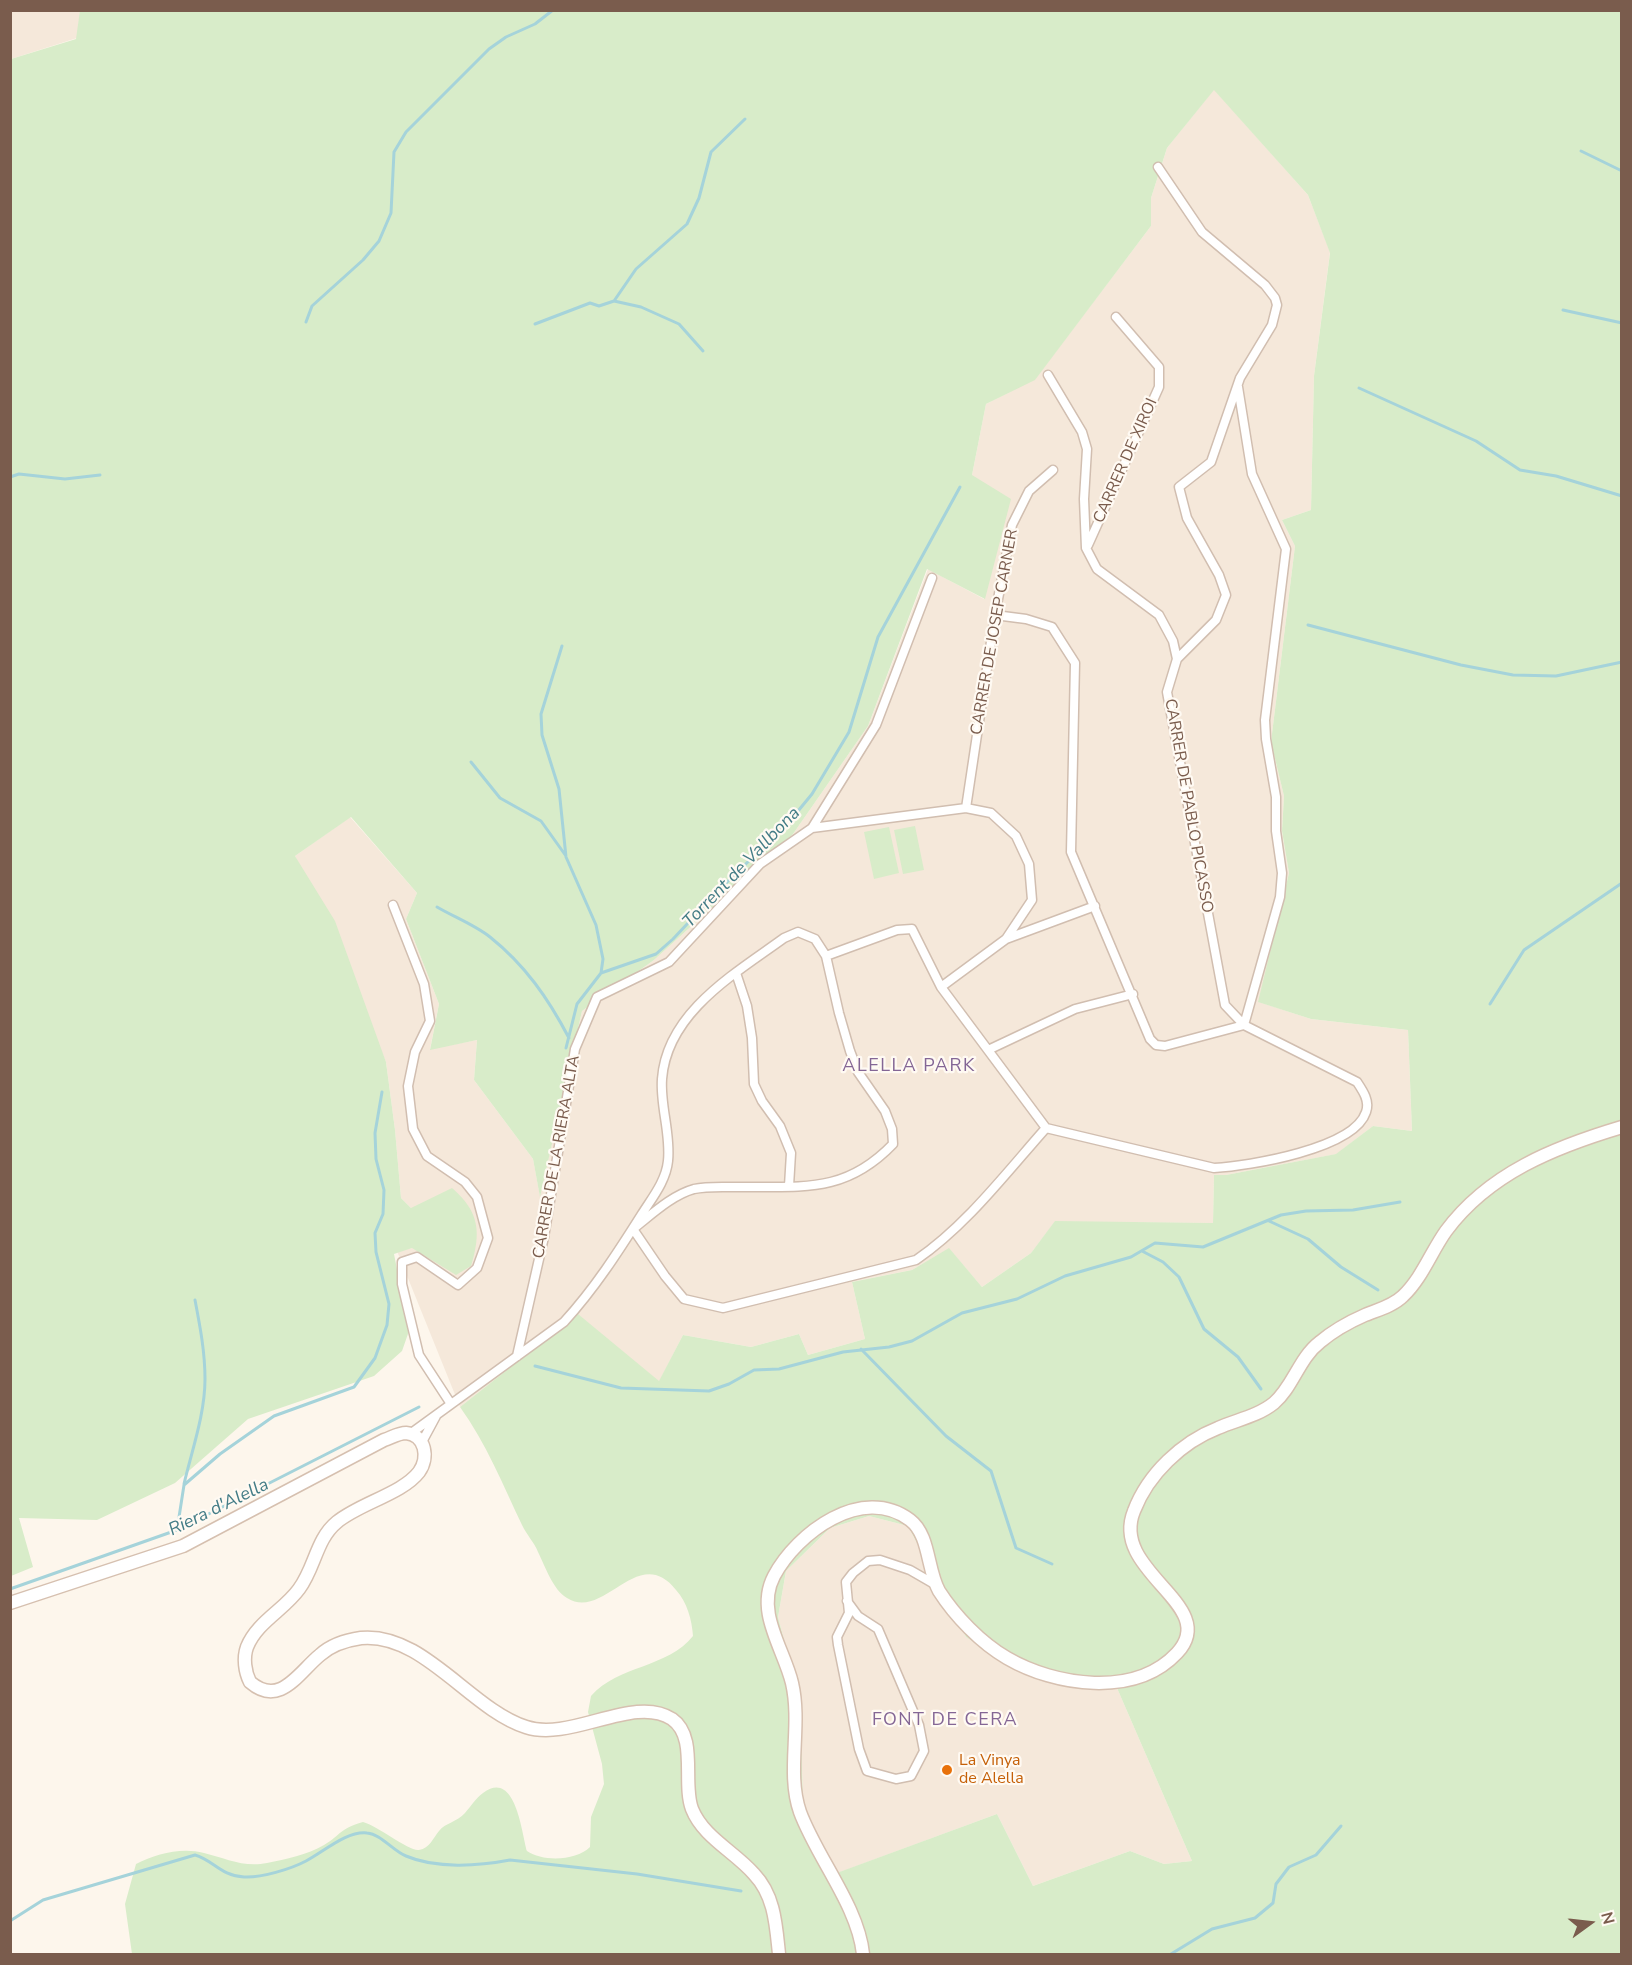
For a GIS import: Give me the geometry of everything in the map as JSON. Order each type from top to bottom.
[{"type":"main road","points":[[863,1954],[859,1933],[800,1813],[796,1798],[795,1702],[783,1653],[770,1623],[769,1590],[776,1572],[795,1547],[824,1522],[848,1513],[877,1509],[898,1514],[916,1525],[936,1585],[948,1603],[982,1639],[1010,1660],[1080,1682],[1110,1683],[1140,1676],[1178,1653],[1185,1641],[1187,1622],[1175,1600],[1140,1560],[1129,1533],[1133,1511],[1163,1466],[1193,1440],[1270,1406],[1282,1394],[1299,1363],[1321,1341],[1352,1321],[1402,1298],[1448,1228],[1489,1189],[1535,1157],[1622,1127]]},
{"type":"main road","points":[[10,1603],[183,1546],[384,1440],[404,1433],[410,1434],[422,1442],[426,1456],[418,1473],[402,1486],[346,1515],[330,1528],[300,1588],[261,1626],[247,1647],[245,1662],[250,1682],[261,1690],[278,1691],[297,1679],[321,1654],[341,1642],[389,1640],[407,1648],[504,1717],[526,1727],[559,1730],[646,1712],[672,1719],[678,1725],[685,1741],[687,1789],[693,1810],[705,1828],[755,1875],[764,1887],[772,1907],[779,1954]]},
{"type":"street","points":[[1158,167],[1202,232],[1265,285],[1275,298],[1276,314],[1272,326],[1246,367],[1211,462],[1179,487],[1187,518],[1219,575],[1226,595],[1216,620],[1177,659]]},
{"type":"street","name":"CARRER DE XIROI","points":[[1086,548],[1159,387],[1159,367],[1116,317]]},
{"type":"street","points":[[1048,375],[1078,424],[1087,449],[1084,499],[1086,548],[1098,569],[1159,615],[1173,641],[1177,659]]},
{"type":"street","points":[[1238,387],[1252,474],[1286,549],[1265,720],[1276,797],[1276,831],[1282,873],[1280,897],[1244,1025]]},
{"type":"street","name":"CARRER DE JOSEP CARNER","points":[[966,808],[995,615],[1012,525],[1029,491],[1053,470]]},
{"type":"street","points":[[812,828],[876,724],[932,578]]},
{"type":"street","points":[[826,956],[897,930],[912,929],[941,987],[1046,1128],[1214,1168],[1232,1167],[1326,1146],[1340,1139],[1359,1122],[1366,1111],[1366,1096],[1357,1082],[1244,1025],[1165,1046],[1156,1046],[1150,1039],[1133,994],[1071,852],[1075,663],[1052,627],[1026,619],[995,615]]},
{"type":"street","name":"CARRER DE PABLO PICASSO","points":[[1177,659],[1167,692],[1185,792],[1225,1005],[1244,1025]]},
{"type":"street","points":[[966,808],[991,813],[1016,836],[1029,864],[1032,900],[1006,939]]},
{"type":"street","name":"CARRER DE LA RIERA ALTA","points":[[517,1356],[544,1237],[575,1049],[597,997],[669,962],[760,864],[812,828],[966,808]]},
{"type":"street","points":[[393,905],[424,984],[430,1021],[415,1052],[408,1086],[413,1129],[427,1156],[465,1182],[477,1197],[488,1238],[477,1268],[459,1285],[417,1257],[402,1262],[402,1284],[419,1355],[451,1404]]},
{"type":"street","points":[[941,987],[1006,939],[1095,906]]},
{"type":"street","points":[[410,1434],[571,1314],[613,1261],[663,1180],[668,1162],[662,1079],[670,1046],[688,1017],[708,995],[784,938],[798,932],[815,939],[826,956],[838,1013],[850,1051],[858,1072],[885,1111],[892,1129],[893,1144],[877,1161],[851,1177],[819,1186],[694,1189],[672,1200],[633,1229]]},
{"type":"street","points":[[736,973],[750,1028],[754,1084],[762,1101],[780,1126],[792,1153],[789,1186]]},
{"type":"street","points":[[988,1050],[1075,1009],[1133,994]]},
{"type":"street","points":[[633,1229],[665,1276],[684,1299],[723,1308],[916,1260],[934,1248],[981,1201],[1046,1128]]},
{"type":"street","points":[[422,1442],[438,1413]]},
{"type":"street","points":[[847,1601],[858,1616],[878,1629],[920,1725],[924,1752],[910,1776],[896,1779],[867,1771],[859,1749],[837,1637],[849,1612],[847,1601],[846,1582],[868,1561],[880,1560],[910,1570],[936,1585]]},
{"type":"shaded area","points":[[11,11],[80,11],[77,38],[11,59]]},
{"type":"shaded area","points":[[1214,89],[1308,195],[1330,252],[1314,376],[1311,510],[1282,520],[1295,546],[1271,742],[1284,796],[1282,831],[1289,873],[1259,1002],[1311,1019],[1408,1030],[1412,1131],[1373,1126],[1337,1154],[1226,1175],[1214,1175],[1213,1223],[1055,1222],[1031,1253],[982,1287],[949,1249],[912,1270],[852,1282],[865,1339],[808,1355],[799,1334],[751,1347],[683,1335],[659,1382],[578,1315],[460,1407],[397,1251],[412,1248],[411,1208],[401,1198],[386,1062],[295,856],[350,817],[417,893],[406,919],[439,1004],[430,1049],[477,1040],[474,1080],[533,1159],[540,1196],[582,1011],[654,960],[793,834],[868,726],[928,569],[984,599],[972,475],[986,404],[1035,379],[1151,226],[1151,198],[1167,148]]},
{"type":"shaded area","points":[[869,1516],[908,1526],[966,1637],[1117,1688],[1192,1861],[1164,1864],[1130,1851],[1033,1886],[997,1814],[835,1874],[803,1804],[800,1701],[778,1617],[786,1571],[830,1528]]},
{"type":"green space","points":[[80,10],[1621,11],[1621,1954],[132,1954],[125,1904],[136,1864],[169,1853],[195,1851],[235,1862],[267,1863],[311,1851],[324,1845],[345,1829],[363,1822],[419,1850],[429,1845],[442,1828],[462,1816],[480,1795],[494,1788],[503,1789],[516,1807],[527,1851],[542,1857],[559,1858],[576,1855],[590,1847],[591,1817],[604,1784],[602,1764],[588,1712],[591,1696],[615,1678],[670,1655],[683,1646],[693,1636],[690,1618],[676,1590],[662,1578],[648,1574],[635,1578],[594,1600],[581,1603],[562,1594],[550,1577],[486,1450],[460,1407],[578,1314],[659,1381],[683,1335],[751,1347],[799,1334],[808,1355],[865,1339],[852,1282],[912,1270],[949,1248],[982,1287],[1031,1253],[1055,1221],[1213,1223],[1214,1175],[1226,1175],[1336,1154],[1373,1126],[1412,1131],[1408,1030],[1311,1019],[1258,1002],[1289,873],[1282,831],[1284,796],[1271,742],[1295,546],[1282,520],[1311,510],[1314,376],[1330,253],[1308,195],[1214,90],[1167,148],[1151,198],[1151,226],[1035,380],[986,404],[972,475],[1011,499],[985,599],[927,569],[868,726],[793,834],[654,960],[582,1011],[540,1197],[533,1159],[474,1080],[477,1040],[430,1050],[439,1004],[406,919],[417,893],[351,817],[295,856],[335,921],[386,1062],[401,1198],[411,1208],[452,1188],[468,1206],[476,1224],[476,1243],[471,1266],[456,1275],[412,1248],[394,1254],[409,1331],[402,1351],[374,1376],[248,1419],[175,1483],[97,1520],[19,1518],[33,1567],[11,1576],[11,59],[76,39]],"holes":[[[869,1516],[908,1526],[966,1637],[1001,1659],[1117,1688],[1192,1861],[1164,1864],[1130,1851],[1033,1886],[997,1814],[834,1874],[803,1804],[800,1701],[778,1617],[786,1571],[830,1528]]]},
{"type":"green space","points":[[915,826],[924,870],[903,874],[894,830]]},
{"type":"green space","points":[[889,827],[899,873],[874,879],[864,832]]},
{"type":"waterway","points":[[306,322],[312,306],[363,260],[379,241],[391,213],[394,152],[406,132],[489,49],[506,37],[535,24],[553,10]]},
{"type":"waterway","points":[[535,324],[590,303],[599,306],[614,301],[636,269],[687,224],[699,198],[711,152],[745,119]]},
{"type":"waterway","points":[[1581,151],[1622,171]]},
{"type":"waterway","points":[[614,301],[641,307],[679,324],[703,351]]},
{"type":"waterway","points":[[1563,310],[1622,323]]},
{"type":"waterway","points":[[1359,388],[1476,441],[1520,470],[1556,476],[1622,496]]},
{"type":"waterway","points":[[10,477],[19,474],[65,479],[100,475]]},
{"type":"waterway","name":"Torrent de Vallbona","points":[[566,1048],[577,1004],[601,973],[656,954],[789,822],[812,794],[849,732],[878,637],[960,487]]},
{"type":"waterway","points":[[1308,625],[1461,665],[1513,675],[1556,676],[1622,662]]},
{"type":"waterway","points":[[562,646],[541,714],[542,735],[559,789],[566,857],[596,925],[603,959],[601,973]]},
{"type":"waterway","points":[[471,762],[500,798],[541,821],[566,856]]},
{"type":"waterway","points":[[1490,1004],[1524,950],[1622,883]]},
{"type":"waterway","points":[[437,907],[484,933],[503,948],[544,996],[569,1038]]},
{"type":"waterway","points":[[177,1530],[184,1485],[220,1454],[274,1416],[354,1387],[375,1358],[387,1325],[389,1304],[376,1252],[375,1233],[383,1214],[384,1190],[376,1159],[375,1133],[382,1092]]},
{"type":"waterway","points":[[535,1366],[621,1388],[709,1391],[729,1384],[754,1370],[779,1369],[843,1352],[889,1347],[912,1341],[962,1313],[1017,1299],[1065,1276],[1131,1257],[1155,1243],[1203,1247],[1281,1215],[1306,1211],[1353,1210],[1400,1202]]},
{"type":"waterway","points":[[1269,1221],[1308,1239],[1341,1267],[1378,1290]]},
{"type":"waterway","points":[[1142,1251],[1163,1262],[1179,1277],[1204,1329],[1238,1357],[1261,1389]]},
{"type":"waterway","points":[[184,1484],[200,1419],[204,1392],[205,1369],[195,1300]]},
{"type":"waterway","points":[[861,1349],[946,1436],[991,1471],[1016,1548],[1052,1564]]},
{"type":"waterway","name":"Riera d'Alella","points":[[10,1589],[177,1530],[419,1407]]},
{"type":"waterway","points":[[1171,1954],[1212,1929],[1255,1918],[1273,1903],[1276,1884],[1289,1867],[1316,1855],[1341,1826]]},
{"type":"waterway","points":[[10,1921],[43,1900],[195,1855],[229,1874],[244,1877],[259,1876],[300,1864],[343,1838],[359,1833],[372,1834],[406,1856],[444,1865],[485,1864],[510,1860],[637,1874],[741,1891]]},
{"type":"place","name":"La Vinya de Alella","points":[[947,1770]]},
{"type":"district","name":"ALELLA PARK","points":[[909,1067]]},
{"type":"district","name":"FONT DE CERA","points":[[945,1721]]}]
